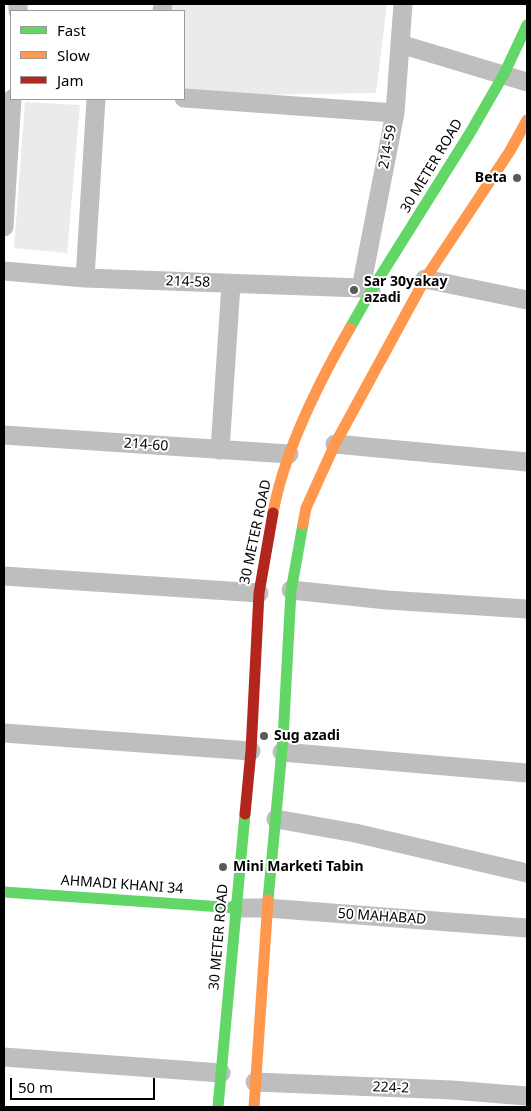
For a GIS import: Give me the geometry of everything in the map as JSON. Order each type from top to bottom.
[{"type":"main road","name":"30 METER ROAD","points":[[218,1107],[251,751],[258,593],[275,502],[289,454],[329,365],[366,290],[465,141],[504,74],[527,25]]},
{"type":"main road","points":[[254,1107],[267,908],[282,752],[291,590],[306,508],[361,385],[425,279],[519,154],[527,120]]},
{"type":"main road","points":[[329,365],[340,378]]},
{"type":"main road","name":"AHMADI KHANI 34","points":[[4,892],[237,908]]},
{"type":"street","name":"214-59","points":[[366,290],[394,113],[403,4]]},
{"type":"street","points":[[400,44],[527,82]]},
{"type":"street","points":[[185,98],[394,113]]},
{"type":"street","points":[[4,227],[6,144],[12,100]]},
{"type":"street","points":[[85,278],[96,100]]},
{"type":"street","name":"214-58","points":[[4,271],[85,278],[366,290]]},
{"type":"street","points":[[425,279],[527,300]]},
{"type":"street","points":[[220,450],[231,284]]},
{"type":"street","name":"214-60","points":[[4,435],[289,454]]},
{"type":"street","points":[[335,444],[527,462]]},
{"type":"street","points":[[4,576],[258,593]]},
{"type":"street","points":[[291,590],[388,600],[527,609]]},
{"type":"street","points":[[4,733],[251,751]]},
{"type":"street","points":[[282,752],[527,773]]},
{"type":"street","points":[[276,819],[365,835],[527,873]]},
{"type":"street","name":"50 MAHABAD","points":[[237,908],[267,908],[527,928]]},
{"type":"street","points":[[4,1057],[221,1073]]},
{"type":"street","name":"224-2","points":[[255,1082],[453,1099],[527,1096]]},
{"type":"shaded area","points":[[173,4],[387,4],[376,93],[185,96],[185,10],[172,10]]},
{"type":"shaded area","points":[[25,102],[80,105],[67,253],[14,248]]},
{"type":"traffic: fast","points":[[350,328],[371,291],[470,133],[504,74],[527,25]]},
{"type":"traffic: fast","points":[[268,900],[283,739],[291,591],[303,524]]},
{"type":"traffic: fast","points":[[218,1107],[245,814]]},
{"type":"traffic: fast","points":[[4,892],[237,908]]},
{"type":"traffic: slow","points":[[303,524],[306,508],[335,444],[425,279],[510,151],[527,120]]},
{"type":"traffic: slow","points":[[273,513],[278,489],[294,441],[326,371],[350,328]]},
{"type":"traffic: slow","points":[[254,1107],[268,900]]},
{"type":"traffic: jam","points":[[245,814],[251,751],[259,593],[273,513]]},
{"type":"place","name":"Beta","points":[[517,178]]},
{"type":"place","name":"Sar 30yakay azadi","points":[[354,290]]},
{"type":"place","name":"Sug azadi","points":[[264,736]]},
{"type":"place","name":"Mini Marketi Tabin","points":[[223,867]]}]
